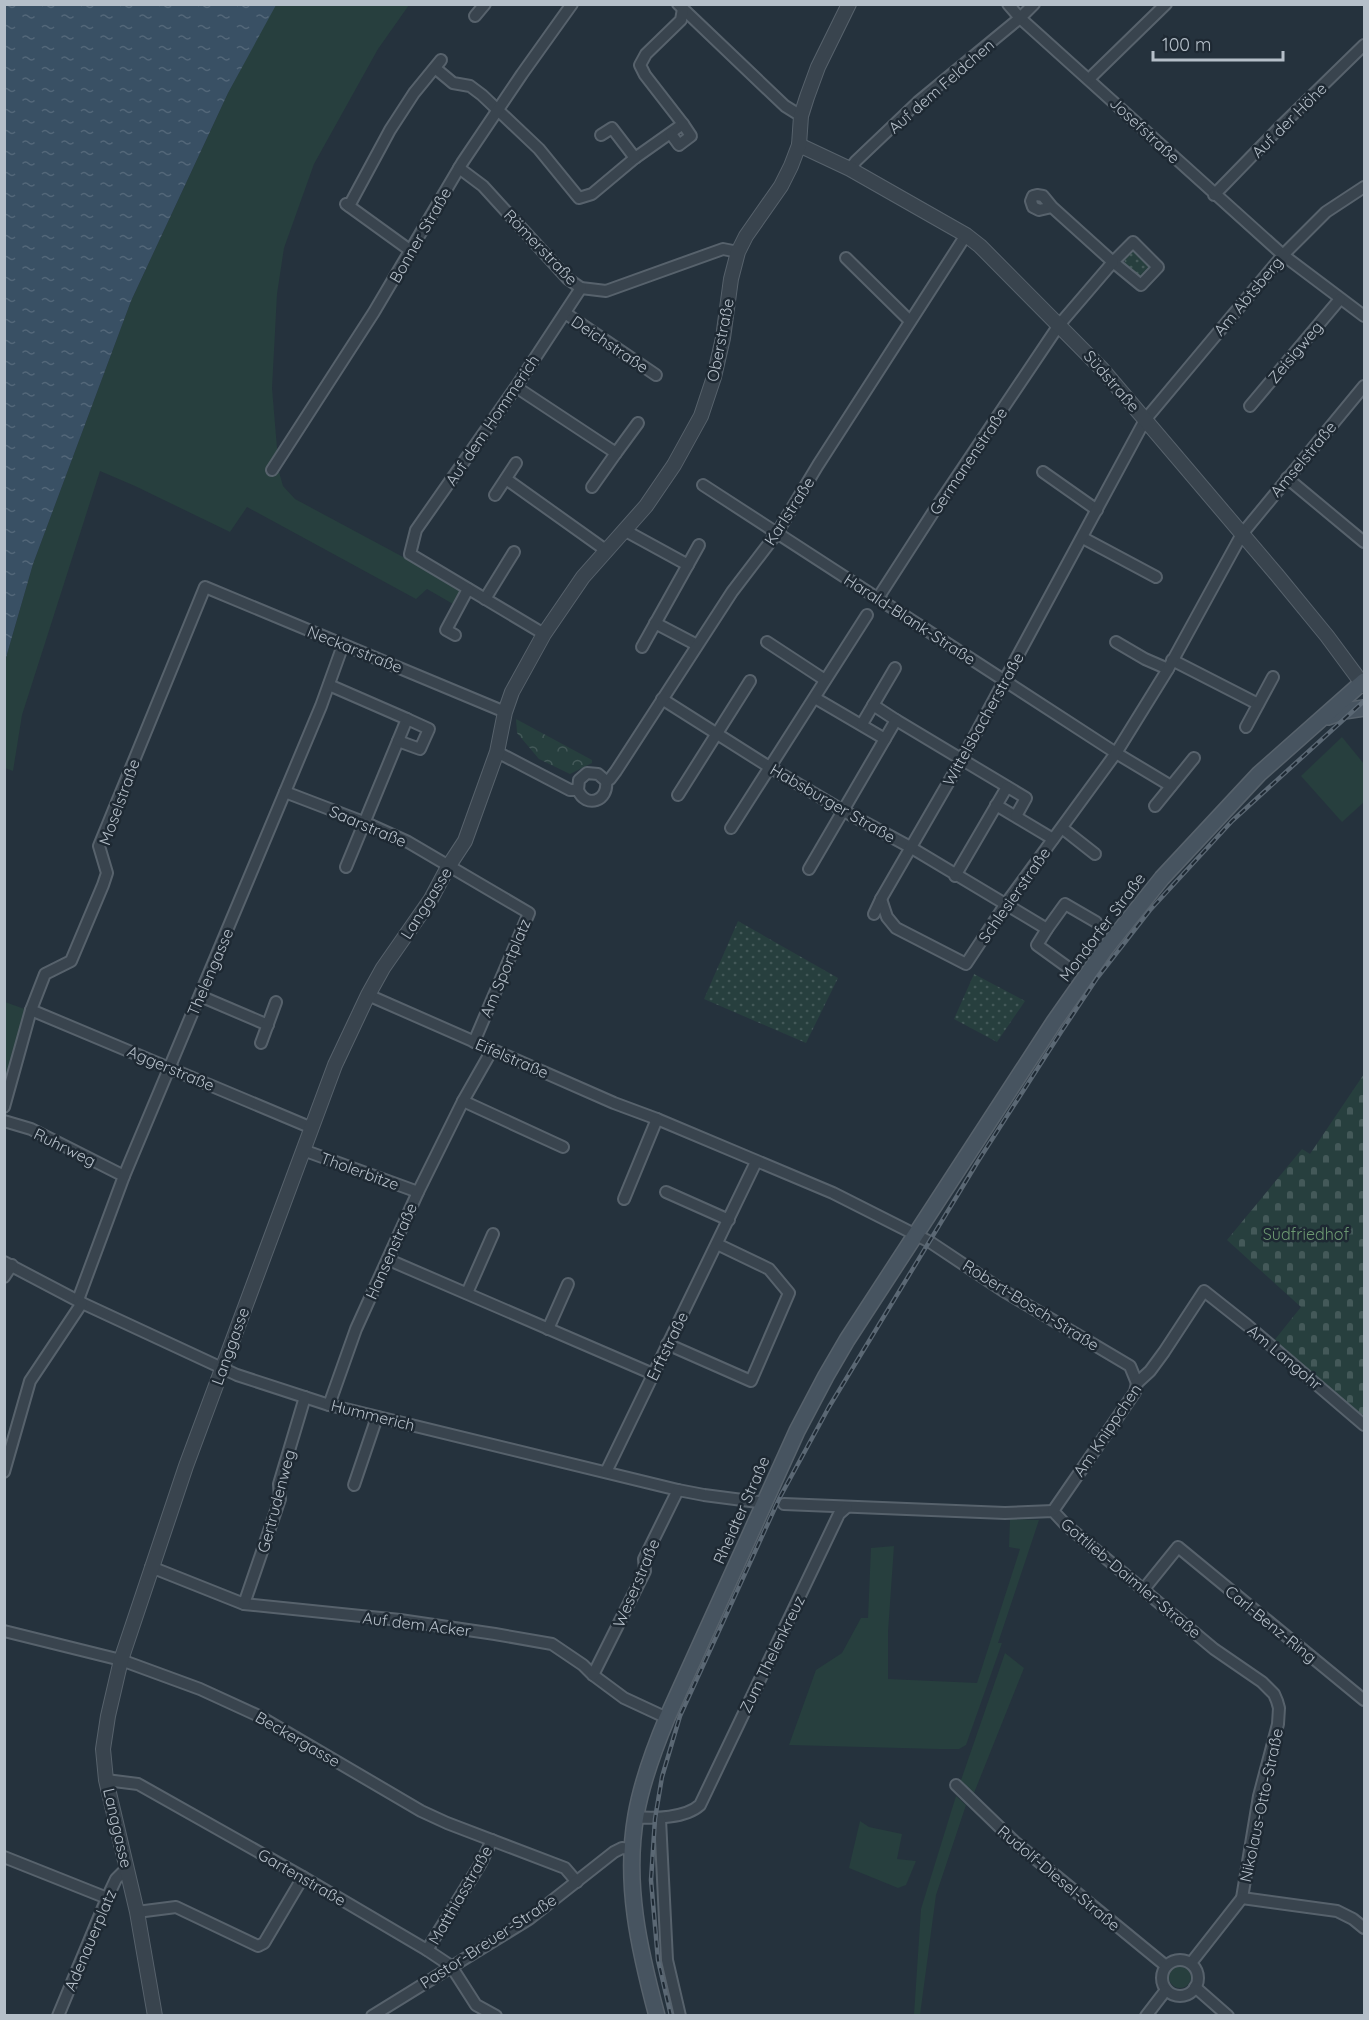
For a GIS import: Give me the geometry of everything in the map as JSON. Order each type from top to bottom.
[{"type":"main road","name":"Mondorfer Straße","points":[[916,1235],[1048,1031],[1106,948],[1162,878],[1259,774],[1364,684]]},
{"type":"main road","points":[[1320,721],[1344,711],[1365,708]]},
{"type":"main road","name":"Rheidter Straße","points":[[657,2016],[639,1948],[631,1875],[635,1817],[644,1782],[667,1718],[797,1431],[847,1340],[916,1235]]},
{"type":"street","points":[[476,16],[485,4]]},
{"type":"street","name":"Oberstraße","points":[[505,712],[512,692],[544,634],[583,577],[646,506],[674,465],[701,416],[714,377],[723,338],[731,279],[738,252],[756,220],[781,186],[791,166],[799,145],[801,116],[819,67],[849,4]]},
{"type":"street","name":"Josefstraße","points":[[1008,4],[1020,18],[1214,195],[1283,255],[1365,316]]},
{"type":"street","name":"Auf dem Feldchen","points":[[850,169],[918,102],[1034,4]]},
{"type":"street","points":[[1089,79],[1166,4]]},
{"type":"street","name":"Bonner Straße","points":[[272,470],[374,312],[459,168],[569,6]]},
{"type":"street","points":[[681,7],[785,106],[801,116]]},
{"type":"street","points":[[411,251],[348,205],[390,130],[414,93],[438,64],[453,83],[470,86],[498,110],[538,149],[579,198],[592,194],[635,158],[683,124],[645,75],[640,65],[646,54],[681,20],[681,7]]},
{"type":"street","name":"Auf der Höhe","points":[[1214,195],[1365,45]]},
{"type":"street","points":[[601,135],[612,128],[635,158]]},
{"type":"street","name":"Südstraße","points":[[799,145],[850,169],[966,235],[981,246],[1102,369],[1327,636],[1364,684]]},
{"type":"street","name":"Römerstraße","points":[[459,168],[483,186],[567,279],[581,288],[606,291],[723,249],[738,252]]},
{"type":"street","name":"Am Abtsberg","points":[[1145,420],[1283,255],[1326,212],[1365,187]]},
{"type":"street","name":"Germanenstraße","points":[[878,598],[1059,325],[1113,262],[1052,207]]},
{"type":"street","name":"Karlstraße","points":[[497,752],[570,790],[578,790],[584,799],[596,801],[605,793],[606,781],[616,771],[732,592],[777,533],[966,235]]},
{"type":"street","points":[[846,258],[910,321]]},
{"type":"street","name":"Auf dem Hommerich","points":[[468,589],[410,554],[416,530],[516,387],[581,288]]},
{"type":"street","name":"Zeisigweg","points":[[1250,406],[1340,299]]},
{"type":"street","name":"Deichstraße","points":[[565,314],[656,375]]},
{"type":"street","name":"Amselstraße","points":[[1242,534],[1365,386]]},
{"type":"street","points":[[516,387],[616,453]]},
{"type":"street","name":"Wittelsbacherstraße","points":[[874,914],[1005,681],[1145,420]]},
{"type":"street","points":[[592,487],[638,423]]},
{"type":"street","points":[[495,495],[516,463]]},
{"type":"street","points":[[1043,472],[1097,510]]},
{"type":"street","points":[[1287,478],[1365,542]]},
{"type":"street","points":[[506,479],[606,551]]},
{"type":"street","name":"Harald-Blank-Straße","points":[[703,485],[1116,753]]},
{"type":"street","points":[[624,530],[688,565]]},
{"type":"street","name":"Schlesierstraße","points":[[881,899],[888,917],[896,928],[966,964],[1005,905],[1116,753],[1170,664],[1242,534]]},
{"type":"street","points":[[1083,538],[1156,577]]},
{"type":"street","points":[[642,647],[699,545]]},
{"type":"street","points":[[485,599],[514,552]]},
{"type":"street","name":"Neckarstraße","points":[[205,587],[505,712]]},
{"type":"street","name":"Moselstraße","points":[[4,1107],[31,1010],[45,974],[71,961],[103,885],[107,873],[99,846],[205,587]]},
{"type":"street","points":[[455,635],[446,630],[468,589],[544,634]]},
{"type":"street","points":[[731,828],[867,615]]},
{"type":"street","points":[[655,623],[697,645]]},
{"type":"street","points":[[767,642],[825,680]]},
{"type":"street","points":[[1116,642],[1145,659],[1170,664],[1258,704]]},
{"type":"street","name":"Thelengasse","points":[[4,1472],[30,1381],[80,1301],[124,1176],[285,792],[343,645]]},
{"type":"street","points":[[862,724],[895,668]]},
{"type":"street","points":[[1245,727],[1273,677]]},
{"type":"street","points":[[678,795],[750,681]]},
{"type":"street","points":[[329,685],[429,729],[420,749],[398,741]]},
{"type":"street","points":[[815,698],[885,739]]},
{"type":"street","name":"Habsburger Straße","points":[[662,699],[771,768],[1047,929]]},
{"type":"street","points":[[873,705],[1026,798],[1016,816]]},
{"type":"street","name":"Langgasse","points":[[156,2016],[137,1912],[106,1780],[103,1749],[121,1660],[151,1567],[222,1367],[335,1065],[383,968],[431,899],[465,841],[497,752],[505,712]]},
{"type":"street","points":[[346,867],[407,720]]},
{"type":"street","points":[[809,869],[896,720]]},
{"type":"street","points":[[1116,753],[1172,786]]},
{"type":"street","points":[[1155,806],[1194,758]]},
{"type":"street","points":[[578,790],[579,780],[587,773],[598,774],[606,781]]},
{"type":"street","points":[[955,876],[1007,787]]},
{"type":"street","name":"Saarstraße","points":[[285,792],[408,842],[448,867]]},
{"type":"street","points":[[996,805],[1053,839]]},
{"type":"street","points":[[1062,828],[1095,854]]},
{"type":"street","name":"Am Sportplatz","points":[[448,867],[529,913],[474,1042]]},
{"type":"street","points":[[1066,966],[1037,945],[1047,929],[1065,904],[1096,922]]},
{"type":"street","name":"Eifelstraße","points":[[368,995],[614,1103],[833,1193],[916,1235]]},
{"type":"street","points":[[200,996],[268,1025]]},
{"type":"street","points":[[261,1043],[276,1002]]},
{"type":"street","name":"Aggerstraße","points":[[31,1010],[312,1128]]},
{"type":"street","name":"Hansenstraße","points":[[329,1405],[356,1329],[418,1192],[463,1101],[492,1050]]},
{"type":"street","points":[[463,1101],[563,1147]]},
{"type":"street","points":[[624,1199],[657,1119]]},
{"type":"street","name":"Ruhrweg","points":[[4,1121],[31,1129],[124,1176]]},
{"type":"street","name":"Tholerbitze","points":[[303,1150],[418,1192]]},
{"type":"street","name":"Erftstraße","points":[[606,1472],[756,1162]]},
{"type":"street","points":[[666,1192],[729,1220]]},
{"type":"street","points":[[467,1293],[493,1234]]},
{"type":"street","name":"Robert-Bosch-Straße","points":[[916,1235],[1002,1290],[1130,1366],[1137,1383]]},
{"type":"street","points":[[667,1344],[752,1381],[789,1293],[769,1269],[717,1244]]},
{"type":"street","points":[[389,1260],[653,1374]]},
{"type":"street","points":[[4,1277],[8,1264]]},
{"type":"street","name":"Hummerich","points":[[8,1264],[80,1301],[237,1375],[329,1405],[678,1490],[763,1504]]},
{"type":"street","points":[[548,1329],[568,1284]]},
{"type":"street","name":"Am Knippchen","points":[[1053,1511],[1135,1392],[1137,1383],[1150,1371],[1164,1352],[1204,1291]]},
{"type":"street","name":"Am Langohr","points":[[1204,1291],[1365,1425]]},
{"type":"street","name":"Gertrudenweg","points":[[244,1604],[280,1499],[279,1484],[305,1397]]},
{"type":"street","points":[[354,1485],[377,1417]]},
{"type":"street","name":"Weserstraße","points":[[593,1676],[645,1571],[644,1559],[678,1490]]},
{"type":"street","name":"Gottlieb-Daimler-Straße","points":[[784,1504],[1005,1513],[1053,1511],[1066,1525],[1214,1649],[1263,1682],[1277,1701]]},
{"type":"street","name":"Zum Thelenkreuz","points":[[660,1818],[692,1810],[700,1804],[839,1514],[847,1507]]},
{"type":"street","name":"Carl-Benz-Ring","points":[[1144,1589],[1178,1547],[1365,1700]]},
{"type":"street","name":"Auf dem Acker","points":[[151,1567],[244,1604],[400,1620],[552,1644],[583,1665],[593,1676],[624,1698],[667,1718]]},
{"type":"street","name":"Beckergasse","points":[[4,1631],[121,1660],[200,1689],[259,1716],[421,1810],[564,1868],[577,1882]]},
{"type":"street","name":"Nikolaus-Otto-Straße","points":[[1191,1963],[1242,1898],[1259,1796],[1278,1724],[1277,1701]]},
{"type":"street","name":"Gartenstraße","points":[[106,1780],[138,1784],[427,1950],[451,1966],[476,2005],[496,2016]]},
{"type":"street","name":"Rudolf-Diesel-Straße","points":[[956,1785],[1016,1843],[1166,1966]]},
{"type":"street","points":[[635,1817],[660,1818],[667,1960],[680,2016]]},
{"type":"street","name":"Matthiasstraße","points":[[427,1950],[481,1863],[492,1840]]},
{"type":"street","name":"Pastor-Breuer-Straße","points":[[372,2016],[529,1919],[614,1852],[622,1848],[632,1849]]},
{"type":"street","points":[[4,1857],[107,1898]]},
{"type":"street","name":"Adenauerplatz","points":[[58,2016],[107,1898],[116,1879],[127,1868]]},
{"type":"street","points":[[137,1912],[176,1907],[258,1946],[264,1943],[303,1877]]},
{"type":"street","points":[[1242,1898],[1337,1911],[1365,1928]]},
{"type":"street","points":[[1175,1960],[1191,1963],[1198,1977],[1195,1988],[1181,1996],[1166,1990],[1162,1976],[1166,1966],[1175,1960]]},
{"type":"street","points":[[1195,1988],[1228,2016]]},
{"type":"street","points":[[1146,2016],[1166,1990]]},
{"type":"street","points":[[471,2016],[476,2005]]},
{"type":"green space","points":[[275,5],[409,5],[378,49],[314,164],[284,248],[277,294],[272,388],[279,472],[283,486],[295,499],[459,587],[460,590],[453,604],[427,589],[416,599],[247,507],[230,532],[100,471],[22,715],[13,771],[5,768],[5,661],[33,564],[131,301],[228,93]]},
{"type":"green space","points":[[1131,251],[1137,252],[1149,262],[1149,271],[1142,277],[1125,265],[1124,257]]},
{"type":"green space","points":[[516,719],[592,760],[592,763],[570,774],[539,759],[517,733]]},
{"type":"green space","points":[[1342,737],[1364,764],[1364,802],[1342,822],[1301,776]]},
{"type":"green space","points":[[738,921],[838,978],[806,1043],[704,999]]},
{"type":"green space","points":[[974,974],[1025,1001],[997,1042],[954,1019]]},
{"type":"green space","points":[[5,1002],[33,1012],[5,1104]]},
{"type":"green space","name":"Südfriedhof","points":[[1364,1074],[1364,1416],[1273,1342],[1301,1307],[1227,1240],[1302,1149],[1310,1154]]},
{"type":"green space","points":[[1010,1519],[1039,1520],[998,1643],[1002,1643],[966,1745],[959,1749],[939,1749],[789,1745],[816,1670],[842,1653],[861,1618],[868,1618],[871,1548],[894,1546],[888,1632],[888,1679],[977,1683],[1020,1549],[1009,1547]]},
{"type":"green space","points":[[1005,1653],[1024,1668],[974,1793],[960,1783]]},
{"type":"green space","points":[[956,1796],[966,1805],[936,1895],[920,2015],[914,2015],[921,1909]]},
{"type":"green space","points":[[860,1821],[869,1827],[902,1834],[897,1859],[916,1861],[906,1885],[898,1888],[849,1868]]},
{"type":"green space","points":[[1176,1966],[1184,1966],[1191,1973],[1191,1981],[1184,1988],[1176,1988],[1169,1981],[1169,1973]]},
{"type":"water","points":[[5,4],[276,5],[228,93],[131,301],[33,564],[5,661]]},
{"type":"railway","points":[[671,2016],[658,1960],[651,1880],[655,1819],[662,1777],[680,1716],[780,1497],[829,1407],[980,1158],[1097,978],[1150,910],[1232,821],[1364,701]]}]
